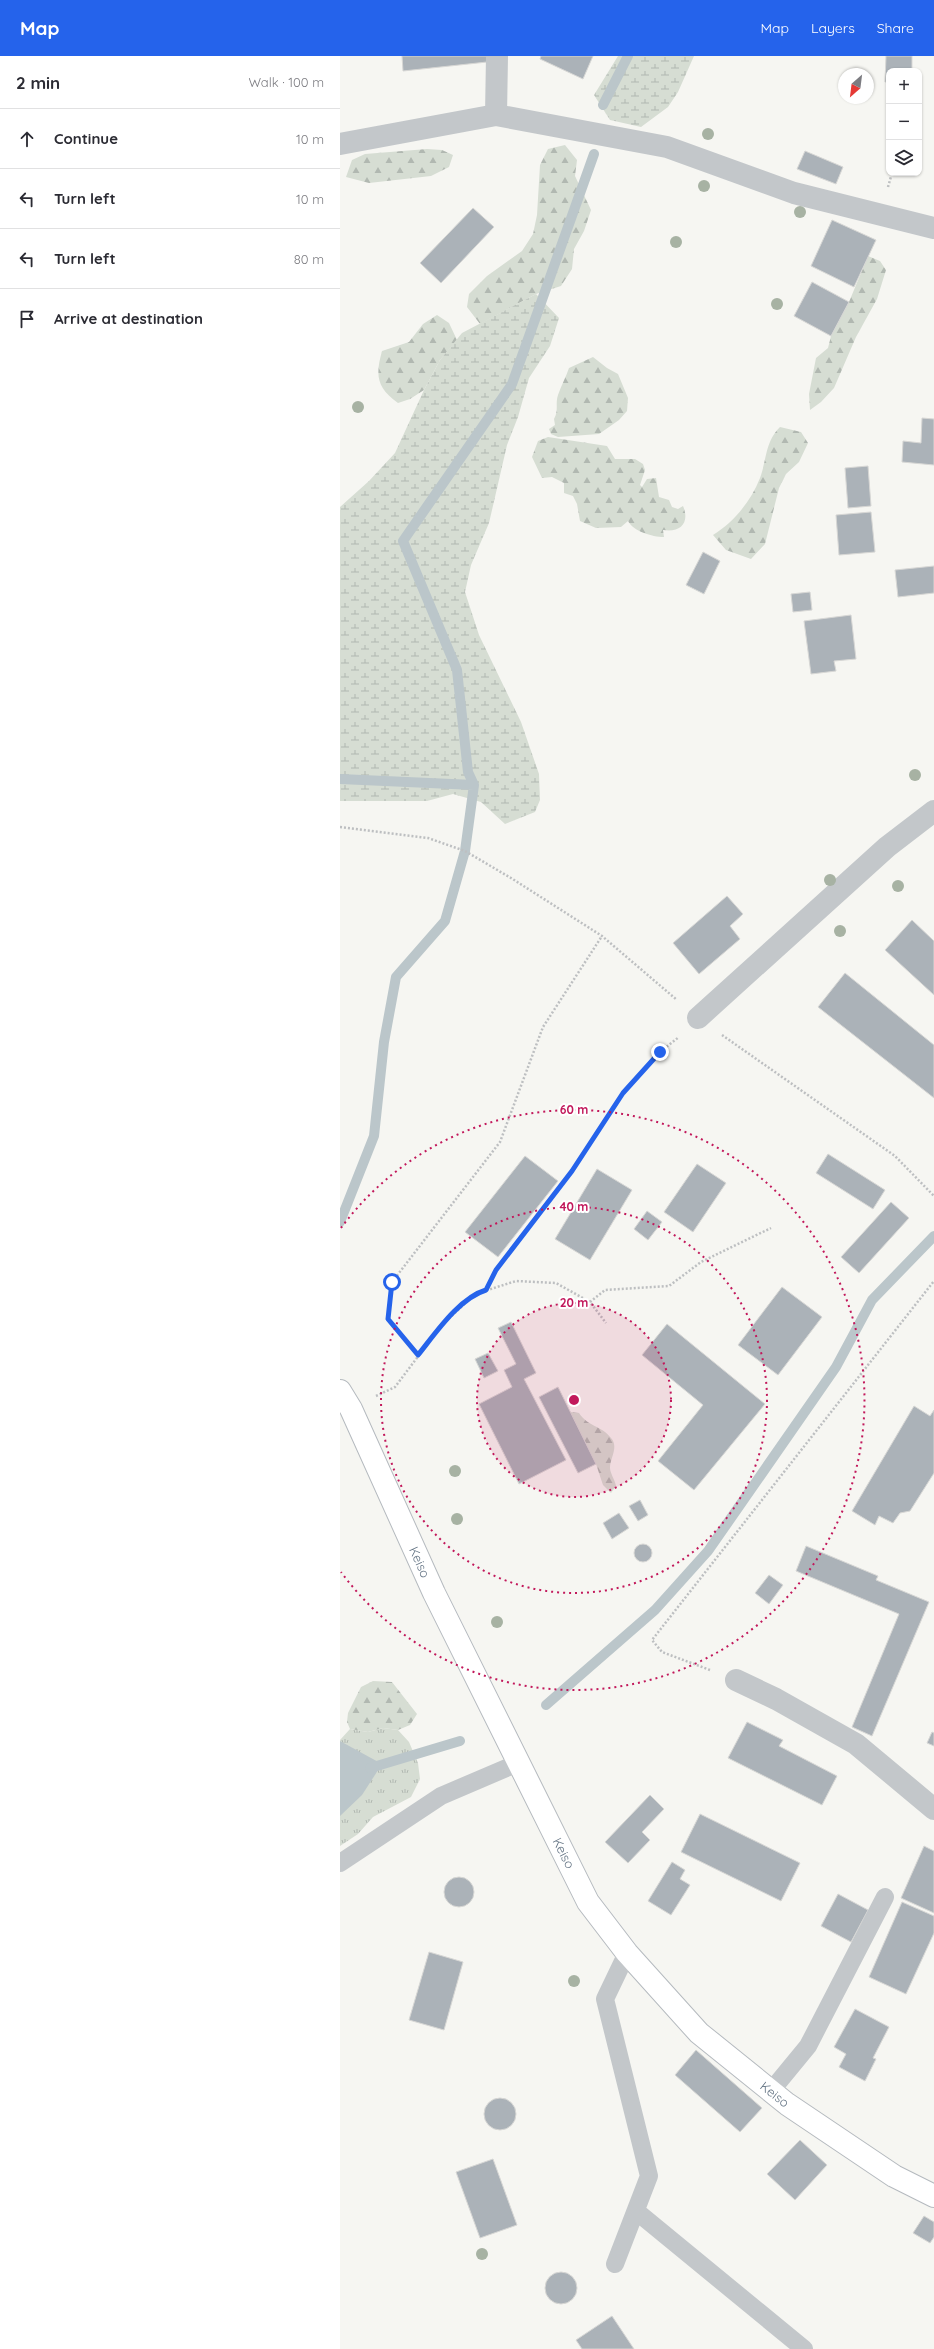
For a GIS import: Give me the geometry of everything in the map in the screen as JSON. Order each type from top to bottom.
[{"type":"street","points":[[496,115],[497,56]]},
{"type":"street","points":[[340,144],[496,115],[667,147],[794,193],[934,228]]},
{"type":"street","points":[[698,1018],[887,847],[934,811]]},
{"type":"street","name":"Keiso","points":[[345,1400],[434,1593],[588,1902],[627,1953],[699,2033],[771,2091],[894,2176],[934,2196]]},
{"type":"street","points":[[736,1680],[776,1699],[856,1744],[934,1809]]},
{"type":"lane","points":[[340,1863],[441,1796],[518,1762]]},
{"type":"lane","points":[[771,2091],[808,2046],[885,1897]]},
{"type":"lane","points":[[615,2264],[648,2176],[605,1999],[627,1953]]},
{"type":"lane","points":[[636,2211],[804,2349]]},
{"type":"path","points":[[340,827],[428,838],[465,851],[512,878],[602,936],[698,1018],[895,1156],[934,1196]]},
{"type":"path","points":[[418,1355],[388,1319],[392,1282],[500,1142],[543,1027],[602,936]]},
{"type":"path","points":[[486,1290],[496,1270],[572,1171],[623,1093],[660,1052],[698,1018]]},
{"type":"path","points":[[590,1302],[605,1290],[669,1286],[701,1262],[771,1228]]},
{"type":"path","points":[[345,1400],[395,1387],[418,1355],[447,1320],[474,1294],[516,1281],[556,1283],[590,1302],[606,1323]]},
{"type":"path","points":[[736,1680],[662,1652],[652,1640],[934,1282]]},
{"type":"green space","points":[[618,56],[694,56],[678,92],[668,107],[641,127],[610,120],[594,95]]},
{"type":"green space","points":[[565,145],[577,160],[575,176],[591,210],[584,231],[574,249],[572,269],[561,286],[536,294],[480,324],[467,307],[469,294],[487,276],[522,251],[533,234],[537,215],[540,165],[548,149]]},
{"type":"green space","points":[[427,149],[442,150],[453,155],[449,167],[431,176],[369,183],[346,177],[352,160],[365,154]]},
{"type":"green space","points":[[868,256],[880,261],[886,270],[877,299],[856,337],[834,388],[821,402],[810,410],[809,394],[816,358],[828,348],[831,336],[849,302]]},
{"type":"green space","points":[[536,294],[559,318],[550,346],[529,378],[518,417],[507,445],[489,523],[471,565],[465,592],[479,635],[521,722],[539,774],[540,800],[535,812],[505,824],[481,802],[453,794],[427,801],[340,801],[340,507],[369,481],[395,453],[424,390],[440,360],[462,333]]},
{"type":"green space","points":[[437,315],[449,323],[457,340],[440,360],[424,390],[410,399],[398,403],[386,392],[380,381],[378,374],[382,351],[409,342],[423,324]]},
{"type":"green space","points":[[593,357],[607,368],[618,374],[628,398],[627,411],[619,420],[599,434],[558,437],[551,434],[549,429],[555,425],[554,419],[558,395],[569,368]]},
{"type":"green space","points":[[780,427],[801,432],[808,443],[799,462],[786,474],[779,488],[765,544],[751,559],[726,550],[713,535],[735,517],[752,495],[760,478],[769,445]]},
{"type":"green space","points":[[548,437],[607,446],[615,459],[635,459],[643,464],[645,470],[640,485],[642,487],[647,479],[656,478],[659,497],[669,500],[672,507],[678,509],[683,506],[685,517],[682,525],[675,530],[663,530],[664,537],[643,533],[630,525],[628,521],[621,527],[596,528],[580,521],[577,504],[573,496],[564,493],[564,483],[552,477],[542,478],[532,457],[538,441]]},
{"type":"green space","points":[[570,1412],[579,1413],[586,1421],[603,1431],[613,1441],[614,1449],[610,1468],[616,1486],[611,1493],[603,1485],[596,1464]]},
{"type":"green space","points":[[373,1681],[392,1682],[417,1714],[410,1725],[398,1730],[383,1728],[368,1732],[350,1729],[347,1722],[348,1713],[361,1687]]},
{"type":"green space","points":[[383,1728],[398,1730],[409,1742],[418,1763],[420,1779],[411,1797],[373,1817],[358,1834],[340,1846],[340,1740],[350,1729],[368,1732]]},
{"type":"shaded area","points":[[340,1741],[382,1764],[362,1795],[340,1816]]},
{"type":"building","points":[[402,56],[487,56],[487,62],[403,71]]},
{"type":"building","points":[[541,56],[593,56],[583,79],[540,59]]},
{"type":"building","points":[[886,56],[912,56],[912,68],[886,68],[885,82]]},
{"type":"building","points":[[805,151],[843,167],[836,184],[797,169]]},
{"type":"building","points":[[473,208],[494,227],[441,283],[420,263]]},
{"type":"building","points":[[832,220],[876,240],[854,287],[811,266]]},
{"type":"building","points":[[812,282],[849,302],[831,336],[794,316]]},
{"type":"building","points":[[922,418],[934,419],[934,465],[902,462],[903,441],[921,443]]},
{"type":"building","points":[[868,466],[871,506],[848,508],[845,468]]},
{"type":"building","points":[[871,512],[875,552],[839,555],[836,515]]},
{"type":"building","points":[[703,552],[720,561],[704,594],[686,585]]},
{"type":"building","points":[[934,566],[934,593],[898,597],[895,570]]},
{"type":"building","points":[[810,592],[812,610],[793,612],[791,594]]},
{"type":"building","points":[[851,615],[856,659],[834,661],[836,671],[811,674],[804,621]]},
{"type":"building","points":[[727,896],[743,914],[730,926],[740,939],[699,974],[673,943]]},
{"type":"building","points":[[912,920],[934,941],[934,995],[885,950]]},
{"type":"building","points":[[845,973],[934,1045],[934,1098],[818,1007]]},
{"type":"building","points":[[828,1154],[885,1190],[873,1209],[816,1173]]},
{"type":"building","points":[[525,1156],[558,1181],[498,1257],[465,1232]]},
{"type":"building","points":[[697,1164],[726,1183],[693,1232],[664,1212]]},
{"type":"building","points":[[597,1169],[632,1190],[590,1260],[555,1239]]},
{"type":"building","points":[[891,1202],[909,1218],[859,1273],[841,1257]]},
{"type":"building","points":[[647,1211],[662,1222],[648,1240],[634,1229]]},
{"type":"building","points":[[782,1287],[822,1317],[778,1375],[738,1345]]},
{"type":"building","points":[[511,1322],[536,1373],[524,1379],[566,1460],[519,1484],[479,1404],[512,1387],[504,1370],[516,1364],[498,1328]]},
{"type":"building","points":[[667,1324],[765,1404],[694,1490],[658,1461],[703,1405],[642,1355]]},
{"type":"building","points":[[488,1353],[498,1371],[484,1378],[475,1359]]},
{"type":"building","points":[[558,1387],[596,1464],[578,1473],[539,1397]]},
{"type":"building","points":[[914,1406],[930,1416],[934,1410],[934,1473],[910,1511],[900,1513],[893,1523],[879,1516],[875,1525],[852,1511]]},
{"type":"building","points":[[640,1500],[648,1515],[638,1521],[629,1506]]},
{"type":"building","points":[[619,1513],[629,1528],[612,1539],[603,1523]]},
{"type":"building","points":[[643,1544],[649,1547],[652,1553],[649,1559],[643,1562],[637,1559],[634,1553],[637,1547]]},
{"type":"building","points":[[806,1546],[878,1576],[876,1580],[929,1602],[872,1736],[852,1727],[899,1614],[796,1571]]},
{"type":"building","points":[[769,1575],[783,1585],[769,1604],[755,1593]]},
{"type":"building","points":[[747,1722],[783,1740],[779,1746],[837,1776],[822,1805],[728,1758]]},
{"type":"building","points":[[932,1732],[934,1733],[934,1746],[927,1743]]},
{"type":"building","points":[[650,1795],[664,1809],[642,1832],[650,1840],[628,1863],[605,1842]]},
{"type":"building","points":[[700,1814],[800,1863],[781,1901],[681,1852]]},
{"type":"building","points":[[924,1846],[934,1851],[934,1913],[901,1898]]},
{"type":"building","points":[[672,1862],[685,1870],[680,1879],[690,1885],[671,1915],[648,1901]]},
{"type":"building","points":[[459,1877],[470,1881],[474,1892],[470,1903],[459,1907],[448,1903],[444,1892],[448,1881]]},
{"type":"building","points":[[838,1894],[868,1910],[851,1942],[821,1926]]},
{"type":"building","points":[[902,1902],[934,1916],[934,1933],[906,1994],[869,1977]]},
{"type":"building","points":[[429,1952],[463,1962],[444,2030],[409,2020]]},
{"type":"building","points":[[855,2009],[889,2027],[873,2058],[876,2059],[865,2081],[839,2067],[846,2054],[834,2047]]},
{"type":"building","points":[[696,2050],[762,2108],[740,2132],[675,2075]]},
{"type":"building","points":[[497,2098],[503,2098],[512,2102],[516,2114],[512,2126],[503,2130],[497,2130],[488,2126],[484,2117],[484,2111],[488,2102]]},
{"type":"building","points":[[800,2140],[827,2165],[795,2200],[767,2174]]},
{"type":"building","points":[[493,2159],[517,2225],[480,2238],[456,2172]]},
{"type":"building","points":[[924,2216],[934,2222],[934,2237],[930,2243],[913,2233]]},
{"type":"building","points":[[558,2272],[564,2272],[574,2279],[577,2288],[576,2294],[570,2301],[564,2304],[558,2304],[548,2297],[545,2291],[545,2285],[552,2275]]},
{"type":"building","points":[[612,2316],[634,2349],[582,2349],[576,2340]]},
{"type":"waterway","points":[[603,105],[628,56]]},
{"type":"waterway","points":[[340,1222],[374,1136],[384,1042],[396,977],[445,921],[465,851],[474,785],[468,772],[457,670],[403,541],[512,384],[594,154]]},
{"type":"waterway","points":[[340,779],[474,785]]},
{"type":"waterway","points":[[546,1705],[655,1610],[708,1551],[836,1367],[872,1300],[934,1236]]},
{"type":"waterway","points":[[370,1768],[460,1741]]},
{"type":"route","points":[[392,1282],[388,1319],[418,1355],[441,1326],[474,1294],[486,1290],[496,1270],[572,1171],[623,1093],[660,1052]]}]
